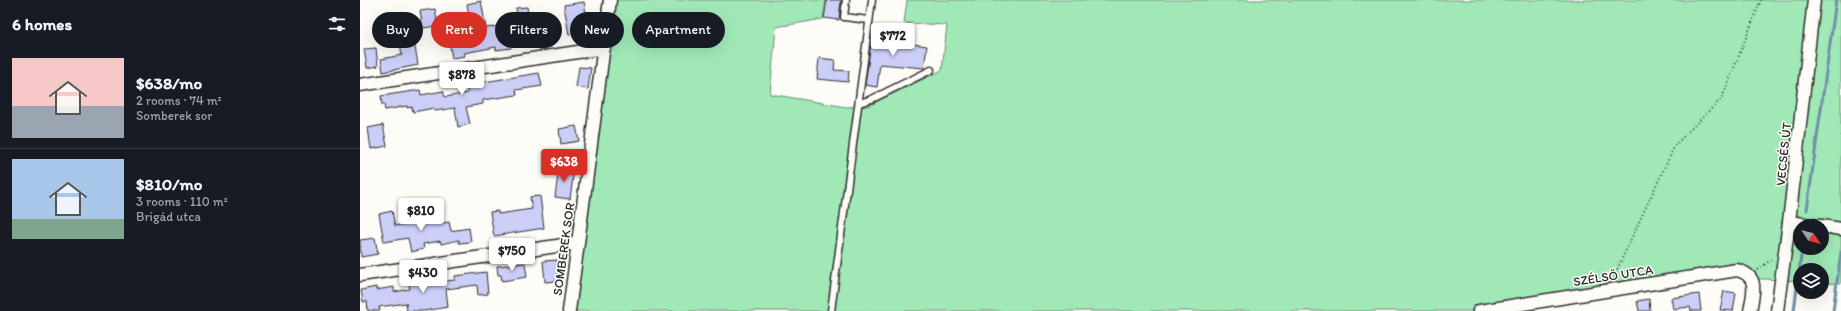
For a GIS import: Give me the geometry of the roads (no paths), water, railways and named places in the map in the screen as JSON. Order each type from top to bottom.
[{"type":"street","name":"SOMBEREK SOR","points":[[608,12],[610,0]]},
{"type":"street","name":"VECSÉS ÚT","points":[[1777,311],[1789,222],[1814,0]]},
{"type":"street","name":"SOMBEREK SOR","points":[[569,311],[604,48]]},
{"type":"street","points":[[360,85],[604,48]]},
{"type":"street","points":[[1789,222],[1793,222]]},
{"type":"street","points":[[1829,227],[1841,229]]},
{"type":"street","points":[[360,275],[577,243]]},
{"type":"street","name":"SZÉLSŐ UTCA","points":[[1479,311],[1737,270],[1750,276],[1753,289],[1750,311]]},
{"type":"lane","points":[[846,0],[844,17],[869,20]]},
{"type":"lane","points":[[831,311],[872,0]]},
{"type":"lane","points":[[858,103],[872,99],[931,70]]},
{"type":"waterway","points":[[1807,210],[1836,0]]},
{"type":"waterway","points":[[1833,311],[1841,252]]},
{"type":"waterway","points":[[1794,311],[1801,255]]}]
